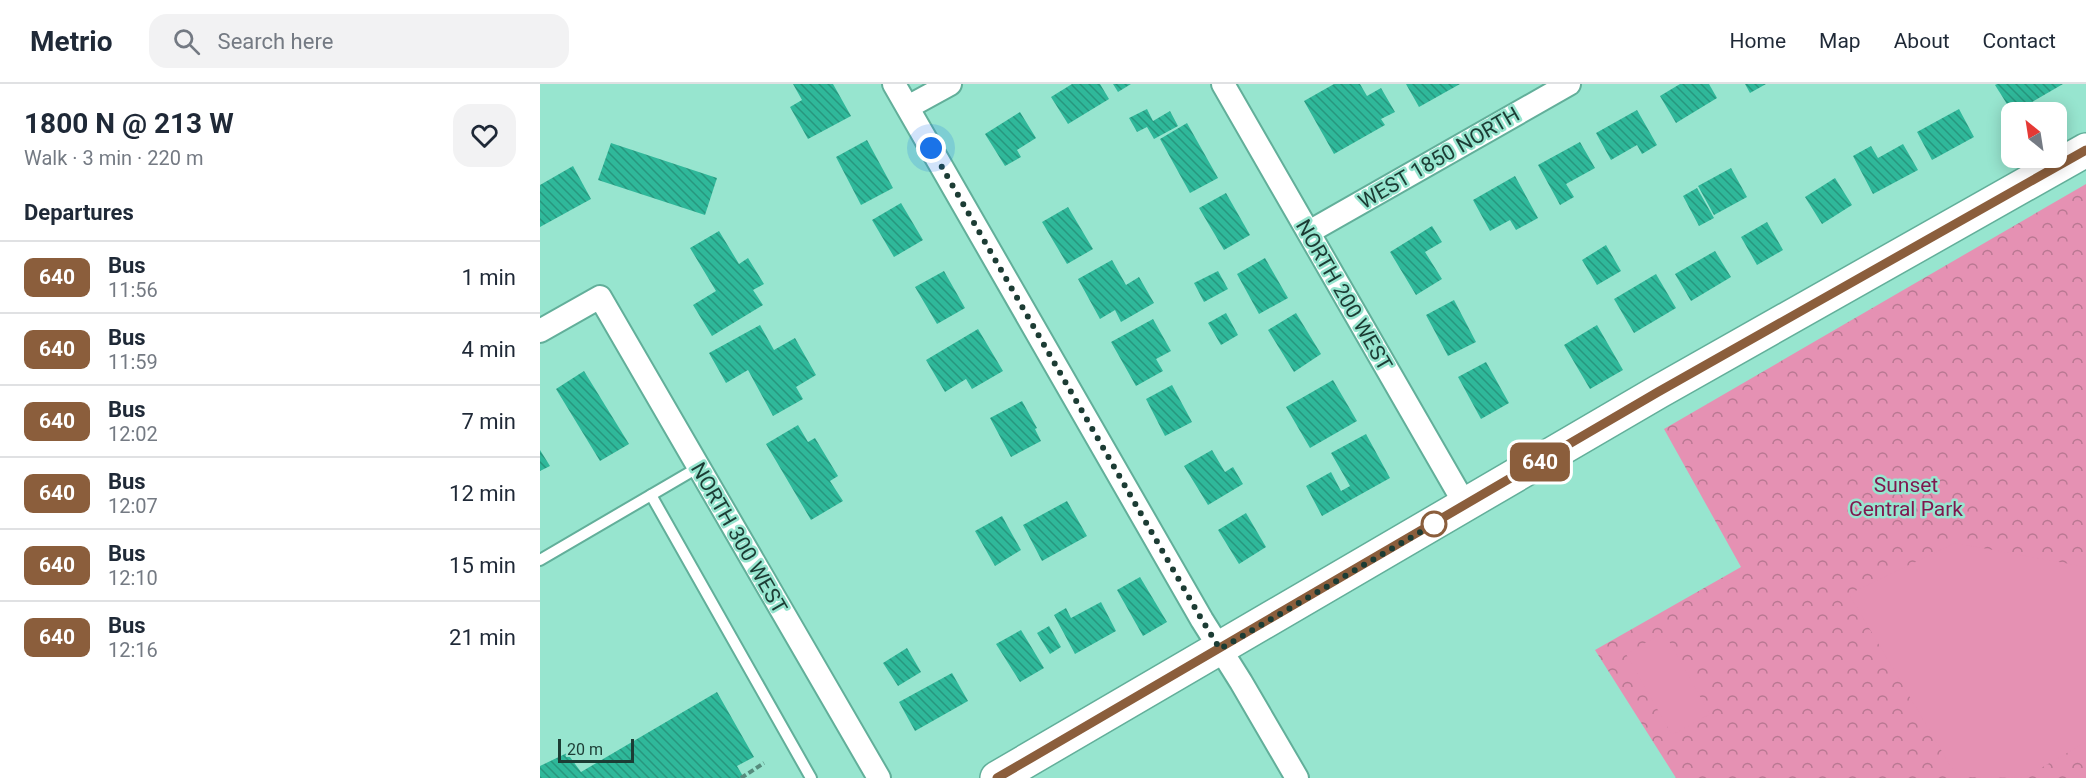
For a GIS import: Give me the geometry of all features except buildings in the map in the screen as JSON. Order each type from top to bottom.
[{"type":"main road","points":[[997,778],[1658,392],[2086,150]]},
{"type":"street","points":[[894,84],[1202,620],[1297,778]]},
{"type":"street","points":[[908,107],[950,84]]},
{"type":"street","name":"NORTH 200 WEST","points":[[1223,84],[1466,506]]},
{"type":"street","name":"WEST 1850 NORTH","points":[[1309,232],[1569,84]]},
{"type":"street","name":"NORTH 300 WEST","points":[[540,331],[600,297],[879,778]]},
{"type":"lane","points":[[540,560],[699,467]]},
{"type":"lane","points":[[651,495],[811,778]]},
{"type":"path","points":[[741,778],[764,764]]},
{"type":"green space","name":"Sunset Central Park","points":[[2086,184],[2086,778],[1676,778],[1595,650],[1741,567],[1664,429]]},
{"type":"green space","points":[[1955,543],[2086,567],[2086,742],[2024,778],[1957,777],[1849,594]]},
{"type":"green space","points":[[1664,632],[1710,714],[1672,735],[1626,654]]},
{"type":"bus line","name":"640","points":[[997,778],[1658,392],[2086,150]]},
{"type":"route","points":[[931,148],[1220,649],[1434,524]]}]
